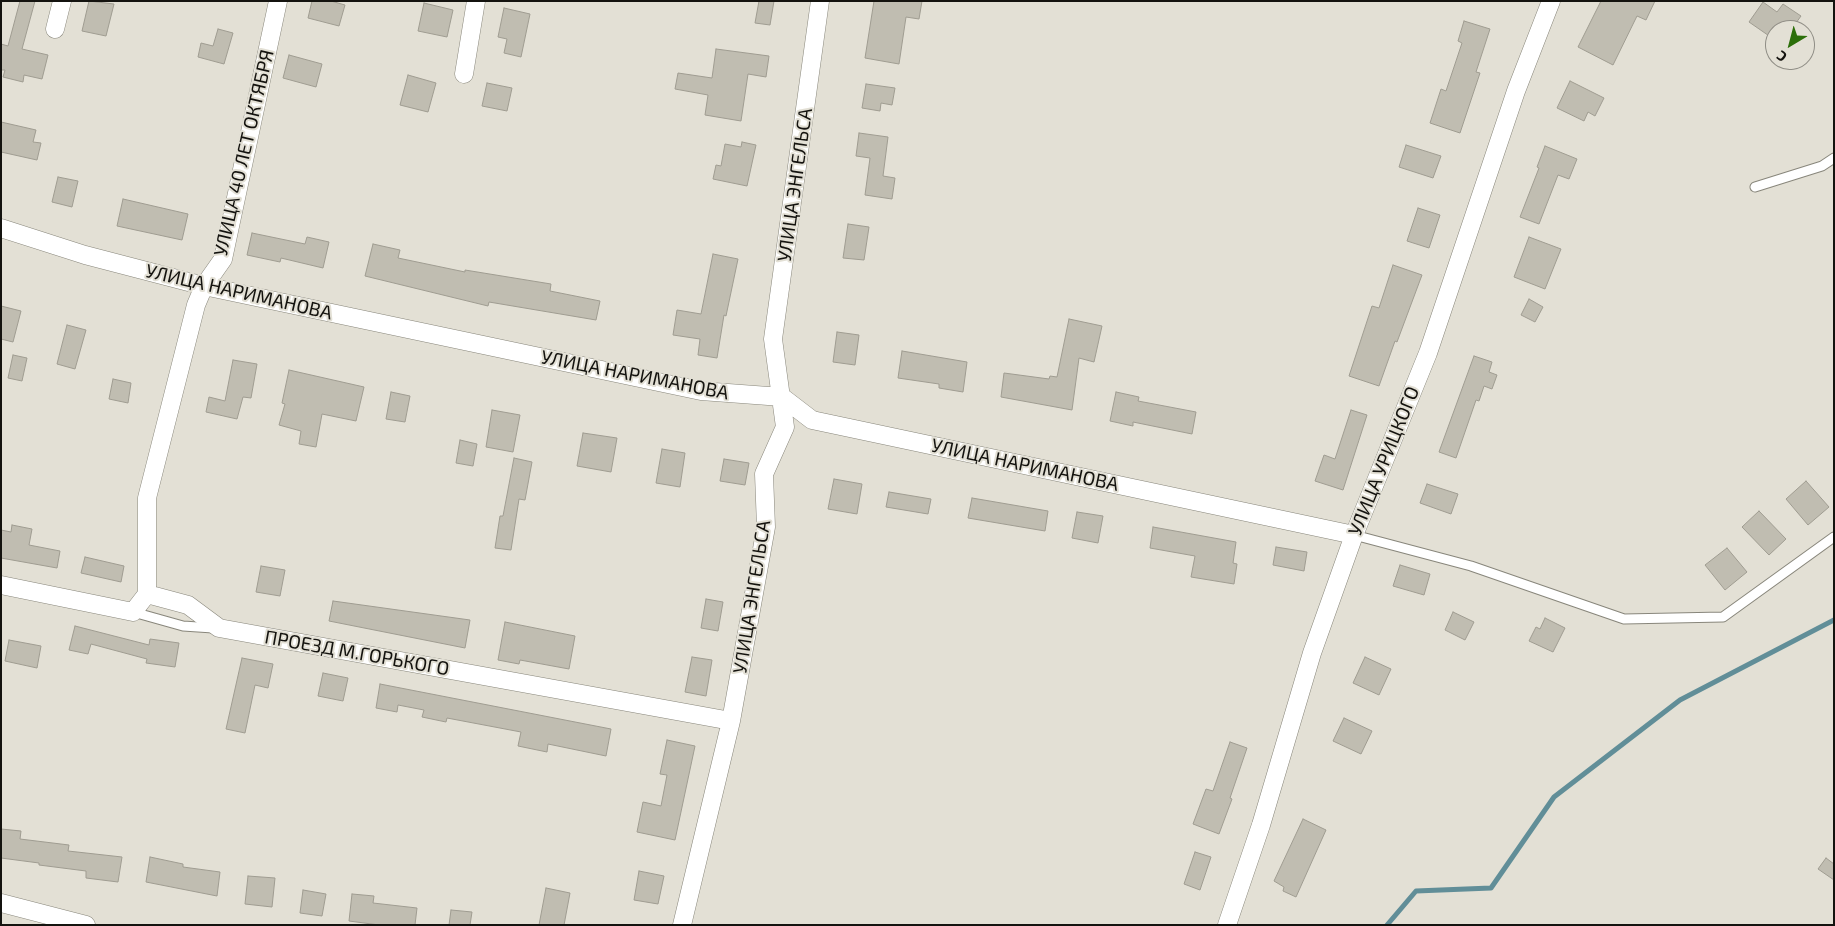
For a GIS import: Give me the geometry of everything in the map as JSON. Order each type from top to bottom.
[{"type":"street","points":[[55,29],[62,1]]},
{"type":"street","name":"УЛИЦА 40 ЛЕТ ОКТЯБРЯ","points":[[148,594],[147,498],[196,305],[204,286],[223,258],[278,1]]},
{"type":"street","points":[[464,74],[476,1]]},
{"type":"street","name":"УЛИЦА ЭНГЕЛЬСА","points":[[682,925],[731,721],[766,528],[764,474],[785,427],[773,339],[820,1]]},
{"type":"street","name":"УЛИЦА УРИЦКОГО","points":[[1226,925],[1261,825],[1312,653],[1354,535],[1428,353],[1516,91],[1551,1]]},
{"type":"street","name":"УЛИЦА НАРИМАНОВА","points":[[1,228],[85,255],[204,286],[700,391],[782,397],[812,420],[1354,535]]},
{"type":"street","points":[[1,586],[133,612],[148,594]]},
{"type":"street","name":"ПРОЕЗД М.ГОРЬКОГО","points":[[148,594],[188,605],[218,628],[731,721]]},
{"type":"street","points":[[1,903],[86,925]]},
{"type":"lane","points":[[1755,187],[1822,166],[1834,158]]},
{"type":"lane","points":[[1354,535],[1471,566],[1624,619],[1723,617],[1834,537]]},
{"type":"lane","points":[[133,612],[183,626],[218,628]]},
{"type":"building","points":[[20,1],[35,1],[22,49],[48,55],[42,79],[24,75],[23,82],[3,77],[5,70],[1,70],[1,44],[8,46]]},
{"type":"building","points":[[89,1],[114,4],[106,36],[82,31]]},
{"type":"building","points":[[312,1],[331,1],[345,5],[339,26],[308,18]]},
{"type":"building","points":[[759,1],[774,1],[770,25],[755,23]]},
{"type":"building","points":[[874,1],[922,1],[919,19],[906,17],[899,64],[865,58]]},
{"type":"building","points":[[1601,1],[1655,1],[1646,20],[1637,16],[1613,65],[1578,47]]},
{"type":"building","points":[[1763,2],[1777,12],[1783,4],[1801,16],[1798,20],[1765,20],[1765,33],[1749,22]]},
{"type":"building","points":[[424,3],[453,10],[447,37],[418,31]]},
{"type":"building","points":[[504,8],[530,14],[521,57],[504,53],[507,39],[498,37]]},
{"type":"building","points":[[1464,21],[1490,29],[1476,72],[1480,73],[1460,133],[1430,123],[1441,89],[1446,91],[1462,43],[1458,41]]},
{"type":"building","points":[[218,29],[233,33],[224,64],[198,57],[201,43],[213,46]]},
{"type":"building","points":[[716,49],[769,56],[766,77],[748,74],[741,121],[705,115],[708,95],[675,89],[678,73],[712,78]]},
{"type":"building","points":[[289,55],[322,64],[316,87],[283,78]]},
{"type":"building","points":[[408,75],[436,83],[428,112],[400,105]]},
{"type":"building","points":[[1570,81],[1604,98],[1595,116],[1588,112],[1584,121],[1557,108]]},
{"type":"building","points":[[487,83],[512,88],[507,111],[482,106]]},
{"type":"building","points":[[866,84],[895,88],[892,105],[881,103],[880,111],[862,108]]},
{"type":"building","points":[[1,122],[36,130],[33,142],[41,143],[37,160],[1,152]]},
{"type":"building","points":[[859,133],[888,137],[883,176],[895,178],[892,199],[865,195],[870,158],[856,156]]},
{"type":"building","points":[[742,142],[756,145],[747,186],[713,179],[716,165],[721,166],[725,144],[741,147]]},
{"type":"building","points":[[1406,145],[1441,156],[1433,178],[1399,167]]},
{"type":"building","points":[[1545,146],[1577,159],[1569,179],[1558,175],[1539,224],[1520,217],[1539,168],[1537,167]]},
{"type":"building","points":[[58,177],[78,181],[72,207],[52,202]]},
{"type":"building","points":[[123,199],[188,214],[182,240],[117,226]]},
{"type":"building","points":[[1418,208],[1440,215],[1429,248],[1407,241]]},
{"type":"building","points":[[848,224],[869,227],[864,260],[843,258]]},
{"type":"building","points":[[252,233],[305,244],[307,237],[329,242],[323,268],[281,258],[280,262],[247,255]]},
{"type":"building","points":[[1529,237],[1561,249],[1545,289],[1514,277]]},
{"type":"building","points":[[373,244],[400,250],[398,258],[465,272],[465,270],[551,284],[550,291],[600,301],[596,320],[489,302],[488,306],[365,276]]},
{"type":"building","points":[[713,254],[738,259],[726,316],[724,315],[717,358],[698,355],[700,339],[673,335],[677,310],[701,314]]},
{"type":"building","points":[[1393,265],[1422,275],[1379,386],[1349,376],[1372,306],[1379,308]]},
{"type":"building","points":[[1529,299],[1543,307],[1535,322],[1521,315]]},
{"type":"building","points":[[1,306],[21,311],[13,342],[1,339]]},
{"type":"building","points":[[1069,319],[1102,326],[1094,362],[1079,358],[1072,410],[1001,397],[1004,373],[1049,379],[1050,376],[1057,377]]},
{"type":"building","points":[[67,325],[86,330],[75,369],[57,364]]},
{"type":"building","points":[[837,332],[859,335],[855,365],[833,362]]},
{"type":"building","points":[[902,351],[967,362],[963,392],[939,388],[939,384],[898,378]]},
{"type":"building","points":[[13,355],[27,358],[22,381],[8,378]]},
{"type":"building","points":[[1474,356],[1492,362],[1489,372],[1497,375],[1492,389],[1484,386],[1479,401],[1476,400],[1456,458],[1439,452]]},
{"type":"building","points":[[233,360],[257,364],[251,398],[243,397],[237,419],[206,412],[209,397],[225,401]]},
{"type":"building","points":[[289,370],[364,387],[356,421],[322,414],[316,447],[299,444],[301,431],[279,425],[285,404],[282,403]]},
{"type":"building","points":[[113,379],[131,383],[128,403],[109,399]]},
{"type":"building","points":[[391,392],[410,396],[405,422],[386,419]]},
{"type":"building","points":[[1116,392],[1139,397],[1138,401],[1196,412],[1192,434],[1133,422],[1133,426],[1110,421]]},
{"type":"building","points":[[492,410],[520,415],[513,452],[486,447]]},
{"type":"building","points":[[1351,410],[1367,415],[1343,490],[1315,481],[1324,455],[1335,459]]},
{"type":"building","points":[[583,433],[617,438],[611,472],[577,466]]},
{"type":"building","points":[[460,440],[477,444],[473,466],[456,463]]},
{"type":"building","points":[[662,449],[685,453],[680,487],[656,483]]},
{"type":"building","points":[[514,458],[532,462],[525,500],[519,499],[511,550],[495,548],[500,516],[503,516]]},
{"type":"building","points":[[724,459],[749,463],[745,485],[720,481]]},
{"type":"building","points":[[834,479],[862,484],[857,514],[828,509]]},
{"type":"building","points":[[1806,481],[1829,507],[1808,525],[1786,499]]},
{"type":"building","points":[[1427,484],[1458,494],[1451,514],[1420,503]]},
{"type":"building","points":[[889,492],[931,499],[928,514],[886,507]]},
{"type":"building","points":[[972,498],[1048,511],[1045,531],[968,518]]},
{"type":"building","points":[[1759,511],[1786,539],[1769,555],[1742,527]]},
{"type":"building","points":[[1077,512],[1103,516],[1098,543],[1072,538]]},
{"type":"building","points":[[12,525],[32,529],[29,545],[60,551],[57,568],[1,558],[1,530],[11,532]]},
{"type":"building","points":[[1153,527],[1236,542],[1233,563],[1237,564],[1234,584],[1191,577],[1195,556],[1150,548]]},
{"type":"building","points":[[1276,547],[1307,552],[1304,571],[1273,565]]},
{"type":"building","points":[[1727,548],[1747,572],[1725,590],[1705,565]]},
{"type":"building","points":[[85,557],[124,566],[121,582],[81,573]]},
{"type":"building","points":[[1400,565],[1430,574],[1424,595],[1393,586]]},
{"type":"building","points":[[261,566],[285,570],[280,596],[256,592]]},
{"type":"building","points":[[706,599],[723,602],[718,631],[701,628]]},
{"type":"building","points":[[333,601],[470,620],[465,648],[329,621]]},
{"type":"building","points":[[1453,612],[1474,622],[1465,640],[1445,630]]},
{"type":"building","points":[[1545,618],[1565,628],[1553,652],[1529,641],[1536,627],[1540,629]]},
{"type":"building","points":[[505,622],[575,636],[569,669],[520,660],[519,664],[498,660]]},
{"type":"building","points":[[75,626],[149,645],[150,639],[179,643],[175,667],[146,663],[147,659],[91,644],[88,654],[69,650]]},
{"type":"building","points":[[9,640],[41,646],[37,668],[5,661]]},
{"type":"building","points":[[692,657],[712,660],[706,696],[685,692]]},
{"type":"building","points":[[1365,657],[1391,669],[1379,695],[1353,683]]},
{"type":"building","points":[[242,658],[273,664],[268,688],[255,685],[245,733],[226,729]]},
{"type":"building","points":[[323,673],[348,678],[343,701],[318,696]]},
{"type":"building","points":[[380,684],[611,729],[606,756],[548,744],[547,752],[518,746],[521,732],[447,718],[446,722],[422,717],[424,710],[398,705],[397,712],[376,708]]},
{"type":"building","points":[[1344,718],[1372,731],[1361,754],[1333,741]]},
{"type":"building","points":[[667,740],[695,746],[675,840],[637,832],[643,802],[661,806],[667,775],[660,774]]},
{"type":"building","points":[[1230,742],[1247,748],[1230,798],[1232,799],[1219,834],[1193,824],[1206,789],[1213,791]]},
{"type":"building","points":[[1303,819],[1326,830],[1296,897],[1283,891],[1284,887],[1274,881]]},
{"type":"building","points":[[1,829],[21,831],[20,839],[69,845],[68,851],[122,857],[118,882],[86,878],[86,871],[1,858]]},
{"type":"building","points":[[1195,852],[1211,857],[1200,890],[1184,884]]},
{"type":"building","points":[[150,857],[183,864],[183,867],[220,872],[217,896],[146,882]]},
{"type":"building","points":[[1826,858],[1834,864],[1834,880],[1818,869]]},
{"type":"building","points":[[639,871],[664,876],[658,904],[634,900]]},
{"type":"building","points":[[248,876],[275,878],[272,907],[245,904]]},
{"type":"building","points":[[546,888],[570,893],[564,925],[539,925]]},
{"type":"building","points":[[303,890],[326,894],[322,916],[300,913]]},
{"type":"building","points":[[352,894],[374,896],[373,903],[417,908],[415,925],[379,925],[349,921]]},
{"type":"building","points":[[451,910],[472,912],[470,925],[449,925]]},
{"type":"waterway","points":[[1387,925],[1416,891],[1491,888],[1554,797],[1680,700],[1834,620]]}]
